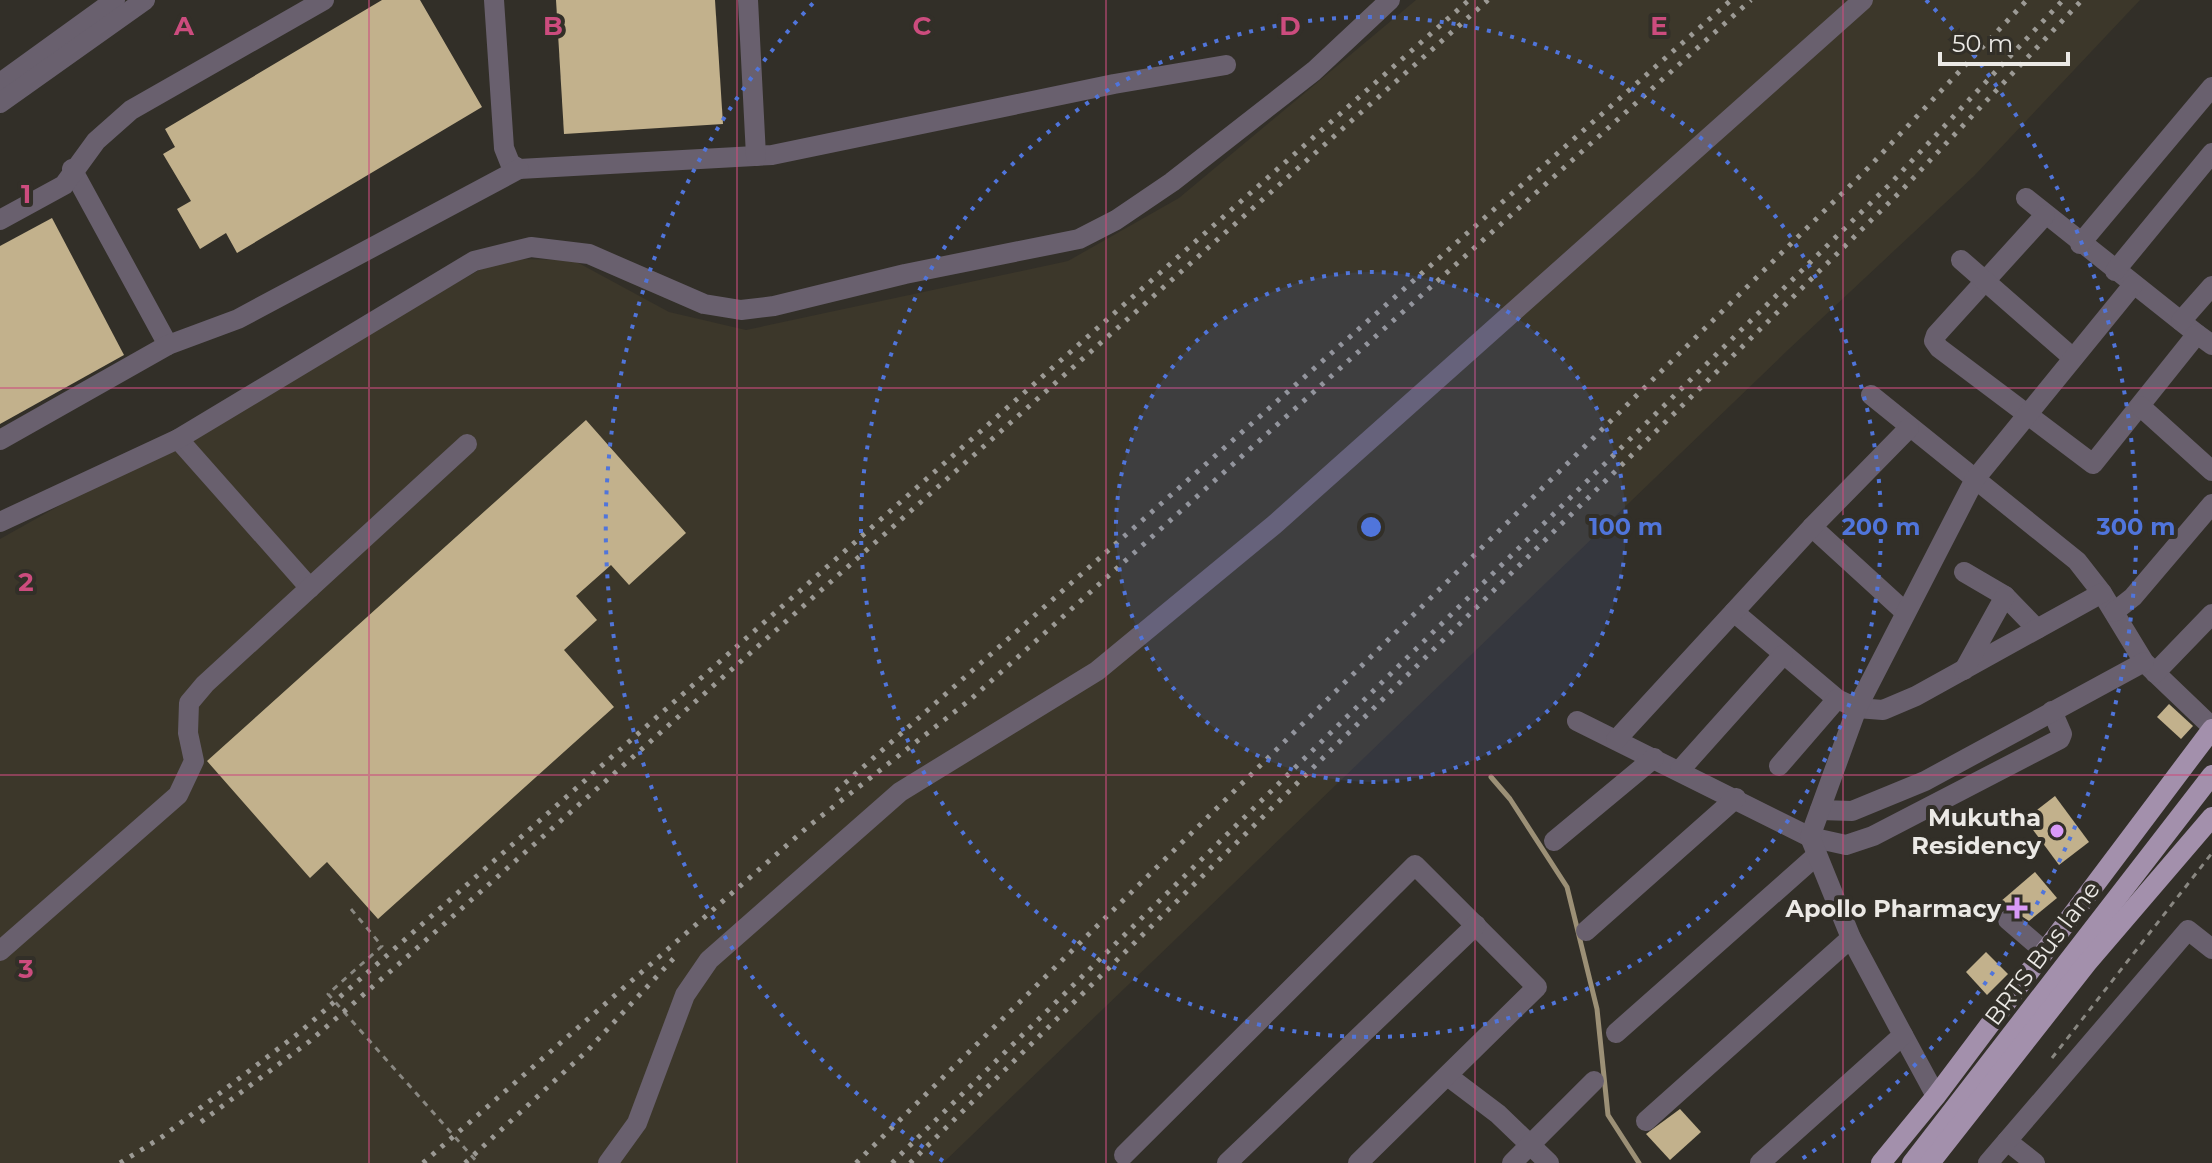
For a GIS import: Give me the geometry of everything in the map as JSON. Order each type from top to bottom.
[{"type":"main road","points":[[1881,1163],[1936,1096],[2212,728]]},
{"type":"main road","name":"BRTS Bus lane","points":[[1912,1163],[2212,775]]},
{"type":"main road","points":[[1930,1163],[2087,963],[2212,817]]},
{"type":"street","points":[[0,83],[115,0]]},
{"type":"street","points":[[0,103],[145,0]]},
{"type":"street","points":[[0,220],[64,185],[72,169],[96,141],[131,110],[324,0]]},
{"type":"street","points":[[494,0],[504,148],[510,163],[519,169]]},
{"type":"street","points":[[748,0],[756,156]]},
{"type":"street","points":[[0,522],[178,439],[474,261],[531,247],[589,254],[704,304],[741,310],[774,306],[905,274],[1079,239],[1116,220],[1172,182],[1314,71],[1390,0]]},
{"type":"street","points":[[608,1163],[637,1123],[685,995],[709,960],[900,792],[1097,671],[1274,525],[1863,0]]},
{"type":"street","points":[[0,440],[168,345],[238,319],[519,169],[756,156],[1114,84],[1226,65]]},
{"type":"street","points":[[2080,244],[2212,87]]},
{"type":"street","points":[[2115,271],[2212,153]]},
{"type":"street","points":[[72,169],[168,345]]},
{"type":"street","points":[[2026,198],[2080,244],[2197,333]]},
{"type":"street","points":[[2045,215],[1934,341],[1939,348],[2093,464],[2197,333],[2212,286]]},
{"type":"street","points":[[1961,260],[2073,358]]},
{"type":"street","points":[[1936,1096],[1851,938],[1816,829],[1857,708],[1975,479],[2133,285]]},
{"type":"street","points":[[1871,395],[2077,561],[2156,674],[2212,728]]},
{"type":"street","points":[[2140,406],[2212,471]]},
{"type":"street","points":[[1621,734],[1812,527],[1909,428]]},
{"type":"street","points":[[178,439],[310,588]]},
{"type":"street","points":[[0,951],[178,795],[194,761],[188,733],[189,703],[467,444]]},
{"type":"street","points":[[2114,612],[2133,597],[2212,504]]},
{"type":"street","points":[[1812,527],[1905,612]]},
{"type":"street","points":[[1964,572],[2005,596],[2037,629]]},
{"type":"street","points":[[1734,612],[1837,699],[1857,708],[1883,710],[1963,673],[2102,593]]},
{"type":"street","points":[[1963,673],[2005,596]]},
{"type":"street","points":[[1616,1033],[1816,829],[2156,674],[2212,614]]},
{"type":"street","points":[[1683,767],[1783,655]]},
{"type":"street","points":[[1779,766],[1837,699]]},
{"type":"street","points":[[1577,721],[1621,734],[1654,758],[1683,767],[1736,798],[1816,829],[1846,845],[1873,836],[2060,739],[2057,721]]},
{"type":"street","points":[[1554,841],[1654,758]]},
{"type":"street","points":[[1586,931],[1736,798]]},
{"type":"street","points":[[1124,1155],[1415,865],[1537,987],[1449,1077],[1358,1163]]},
{"type":"street","points":[[2008,920],[2044,951]]},
{"type":"street","points":[[1227,1163],[1476,925]]},
{"type":"street","points":[[1988,1163],[2188,930],[2212,949]]},
{"type":"street","points":[[1646,1121],[1851,938]]},
{"type":"street","points":[[1760,1163],[1903,1035]]},
{"type":"street","points":[[1449,1077],[1498,1114],[1549,1163]]},
{"type":"street","points":[[1512,1163],[1594,1081]]},
{"type":"street","points":[[2007,1141],[2035,1163]]},
{"type":"path","points":[[2044,1067],[2212,853]]},
{"type":"path","points":[[351,909],[382,946],[328,994],[478,1163]]},
{"type":"shaded area","points":[[1416,0],[2140,0],[1974,176],[1789,349],[943,1163],[0,1163],[0,539],[499,259],[573,260],[669,312],[746,330],[1068,261],[1179,198]]},
{"type":"building","points":[[382,0],[420,0],[482,107],[237,253],[226,233],[200,249],[177,209],[191,201],[163,154],[175,147],[165,129]]},
{"type":"building","points":[[556,0],[715,0],[723,124],[564,134]]},
{"type":"building","points":[[52,218],[124,355],[0,424],[0,246]]},
{"type":"building","points":[[586,420],[686,533],[629,585],[611,565],[576,596],[597,620],[564,650],[614,707],[378,919],[327,862],[310,878],[207,761]]},
{"type":"building","points":[[2169,704],[2193,726],[2181,739],[2157,717]]},
{"type":"building","name":"Mukutha Residency","points":[[2055,796],[2089,842],[2059,865],[2025,819]]},
{"type":"building","points":[[2035,872],[2057,898],[2029,921],[2000,902]]},
{"type":"building","points":[[1986,952],[2008,974],[1987,995],[1966,972]]},
{"type":"building","points":[[1680,1109],[1701,1132],[1670,1160],[1646,1134]]},
{"type":"waterway","points":[[1491,777],[1510,799],[1567,887],[1597,1009],[1608,1115],[1639,1163]]},
{"type":"railway","points":[[120,1163],[162,1137],[299,1033],[1469,0]]},
{"type":"railway","points":[[201,1122],[310,1041],[408,956],[1488,0]]},
{"type":"railway","points":[[836,791],[1731,0]]},
{"type":"railway","points":[[423,1163],[810,825],[971,699],[1751,0]]},
{"type":"railway","points":[[856,1163],[1869,167],[2027,0]]},
{"type":"railway","points":[[892,1163],[1890,184],[2063,0]]},
{"type":"railway","points":[[910,1163],[1901,191],[2082,0]]},
{"type":"railway","points":[[465,1163],[587,1051],[675,957]]},
{"type":"place","name":"Mukutha Residency","points":[[2057,831]]},
{"type":"place","name":"Apollo Pharmacy","points":[[2017,908]]}]
